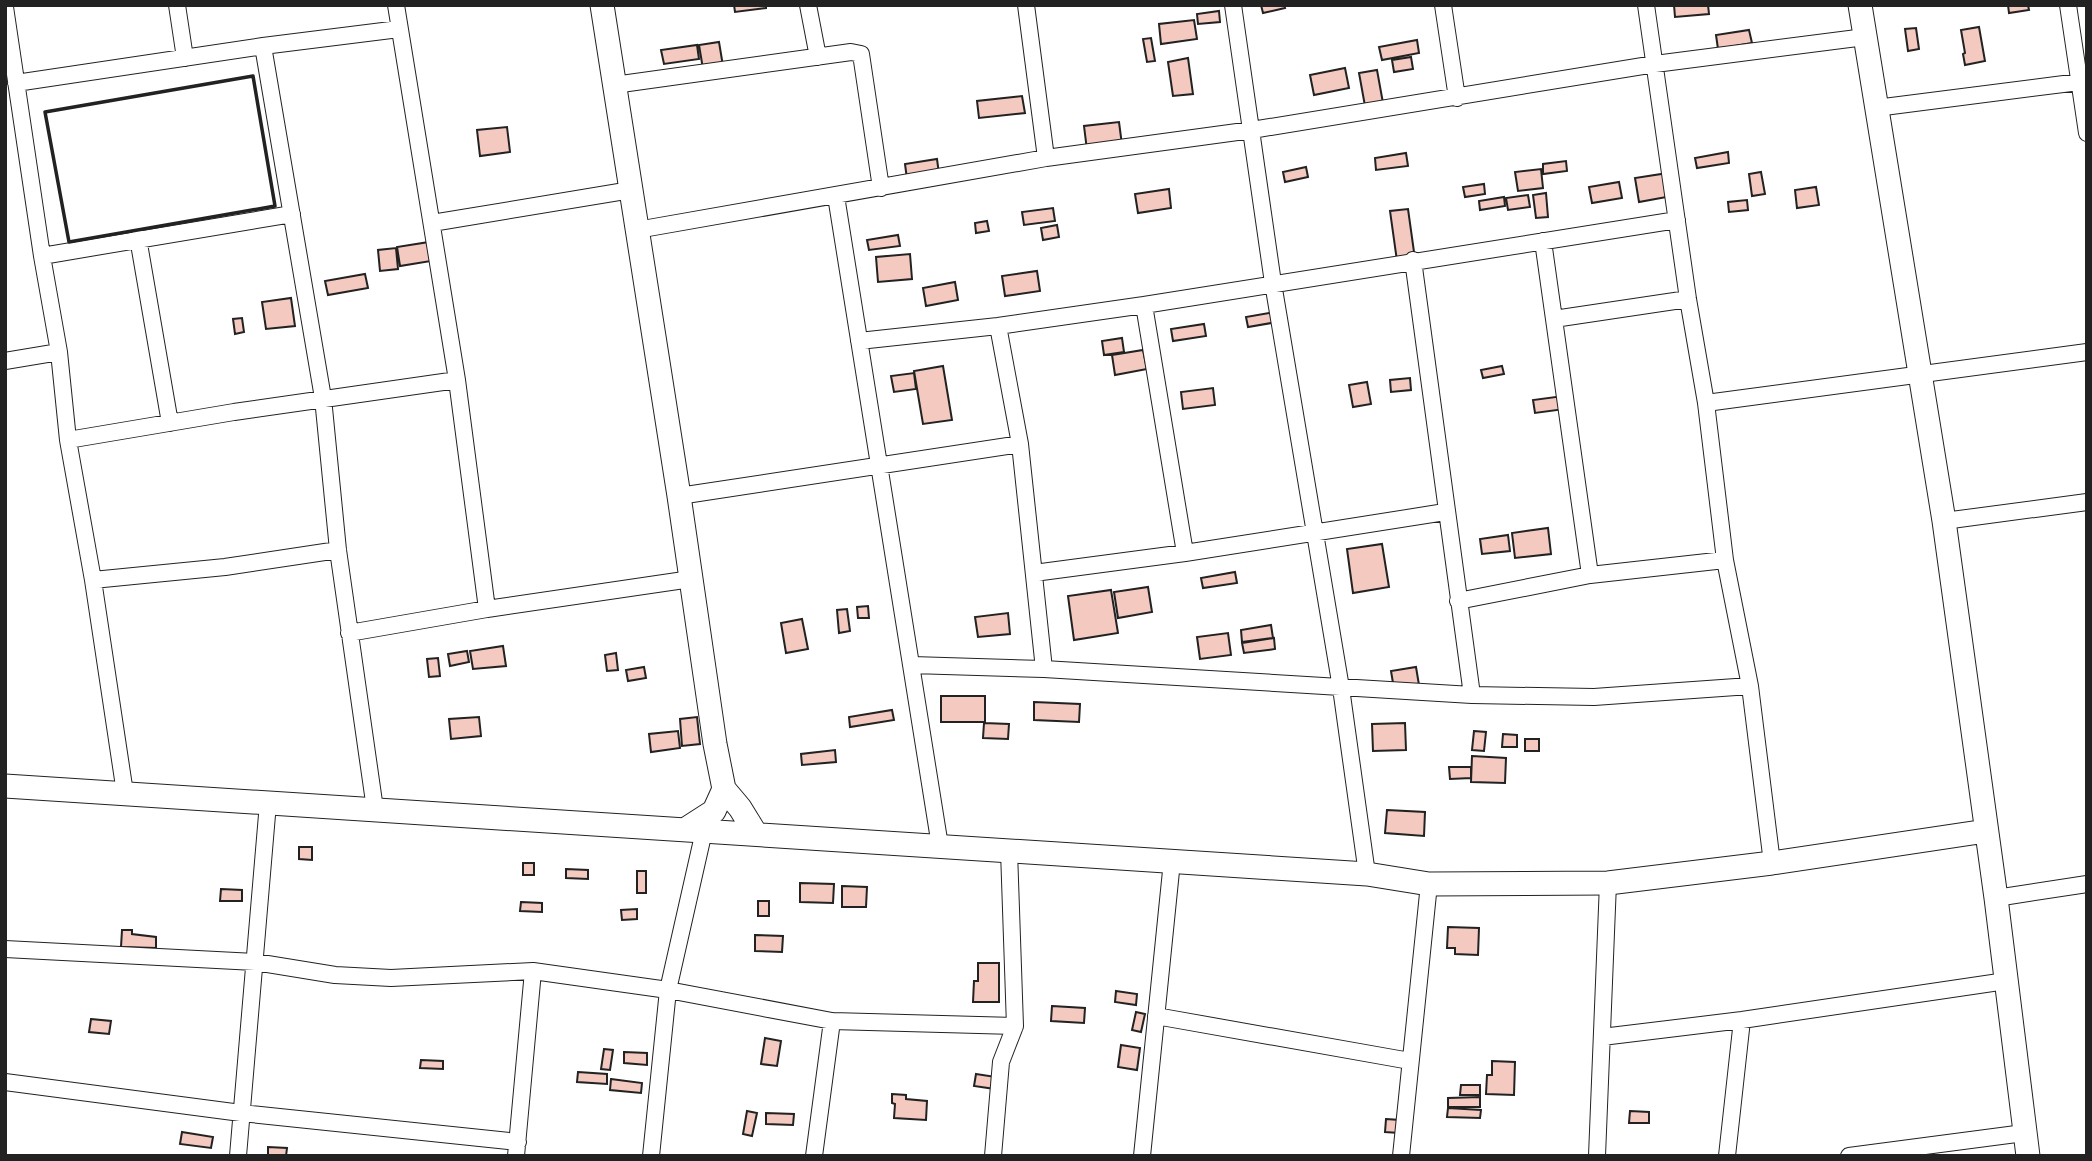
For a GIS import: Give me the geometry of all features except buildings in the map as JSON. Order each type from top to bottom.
[{"type":"street","points":[[177,5],[185,58]]},
{"type":"street","points":[[396,5],[457,380],[487,609]]},
{"type":"street","points":[[602,5],[713,730],[724,789],[756,834]]},
{"type":"street","points":[[808,5],[818,57]]},
{"type":"street","points":[[1026,5],[1046,158]]},
{"type":"street","points":[[1233,5],[1273,283],[1341,688],[1367,874]]},
{"type":"street","points":[[1443,5],[1457,98]]},
{"type":"street","points":[[1646,5],[1688,299],[1706,403],[1725,560],[1750,686],[1772,863]]},
{"type":"street","points":[[1860,5],[1944,522],[1996,898],[2028,1156]]},
{"type":"street","points":[[2068,5],[2083,81],[2087,132]]},
{"type":"street","points":[[5,7],[42,256],[60,352],[68,440],[93,580],[125,793]]},
{"type":"street","points":[[16,83],[263,46],[399,29]]},
{"type":"street","points":[[637,230],[1046,158],[1252,130],[1655,64],[1865,37]]},
{"type":"street","points":[[263,46],[323,398],[338,550],[374,809]]},
{"type":"street","points":[[614,85],[851,52],[861,54],[881,188]]},
{"type":"street","points":[[1876,108],[2083,81]]},
{"type":"street","points":[[432,223],[631,190]]},
{"type":"street","points":[[836,196],[940,846]]},
{"type":"street","points":[[42,256],[292,214]]},
{"type":"street","points":[[859,341],[998,326],[1144,305],[1677,220]]},
{"type":"street","points":[[138,238],[170,422]]},
{"type":"street","points":[[1543,241],[1590,575]]},
{"type":"street","points":[[1413,260],[1445,512],[1472,695]]},
{"type":"street","points":[[1554,319],[1688,299]]},
{"type":"street","points":[[1144,305],[1185,553]]},
{"type":"street","points":[[998,326],[1020,444],[1044,669]]},
{"type":"street","points":[[5,361],[60,352]]},
{"type":"street","points":[[1706,403],[2087,352]]},
{"type":"street","points":[[68,440],[323,398],[457,380]]},
{"type":"street","points":[[678,495],[1020,444]]},
{"type":"street","points":[[1944,522],[2087,502]]},
{"type":"street","points":[[1034,573],[1185,553],[1445,512]]},
{"type":"street","points":[[93,580],[225,567],[338,550]]},
{"type":"street","points":[[1458,601],[1590,575],[1725,560]]},
{"type":"street","points":[[349,634],[487,609],[691,579]]},
{"type":"street","points":[[912,665],[1044,669],[1472,695],[1594,697],[1750,686]]},
{"type":"street","points":[[5,786],[1367,874],[1429,884],[1608,883],[1772,863],[1986,831]]},
{"type":"street","points":[[651,1156],[668,990],[695,830],[714,811],[724,789]]},
{"type":"street","points":[[238,1156],[268,803]]},
{"type":"street","points":[[993,1156],[1002,1062],[1015,1026],[1009,851]]},
{"type":"street","points":[[1142,1156],[1172,862]]},
{"type":"street","points":[[1597,1156],[1608,883]]},
{"type":"street","points":[[1401,1156],[1429,884]]},
{"type":"street","points":[[1996,898],[2087,884]]},
{"type":"street","points":[[5,949],[255,962],[335,975],[391,978],[533,971],[668,990],[832,1021],[1015,1026]]},
{"type":"street","points":[[5,1082],[517,1149],[533,971]]},
{"type":"street","points":[[1602,1037],[1742,1020],[2006,981]]},
{"type":"street","points":[[1156,1016],[1410,1061]]},
{"type":"street","points":[[1727,1156],[1742,1020]]},
{"type":"street","points":[[814,1156],[832,1021]]},
{"type":"street","points":[[1849,1156],[1883,1154],[2024,1133]]},
{"type":"wall","points":[[253,76],[275,206],[69,242],[45,112],[253,76]]}]
